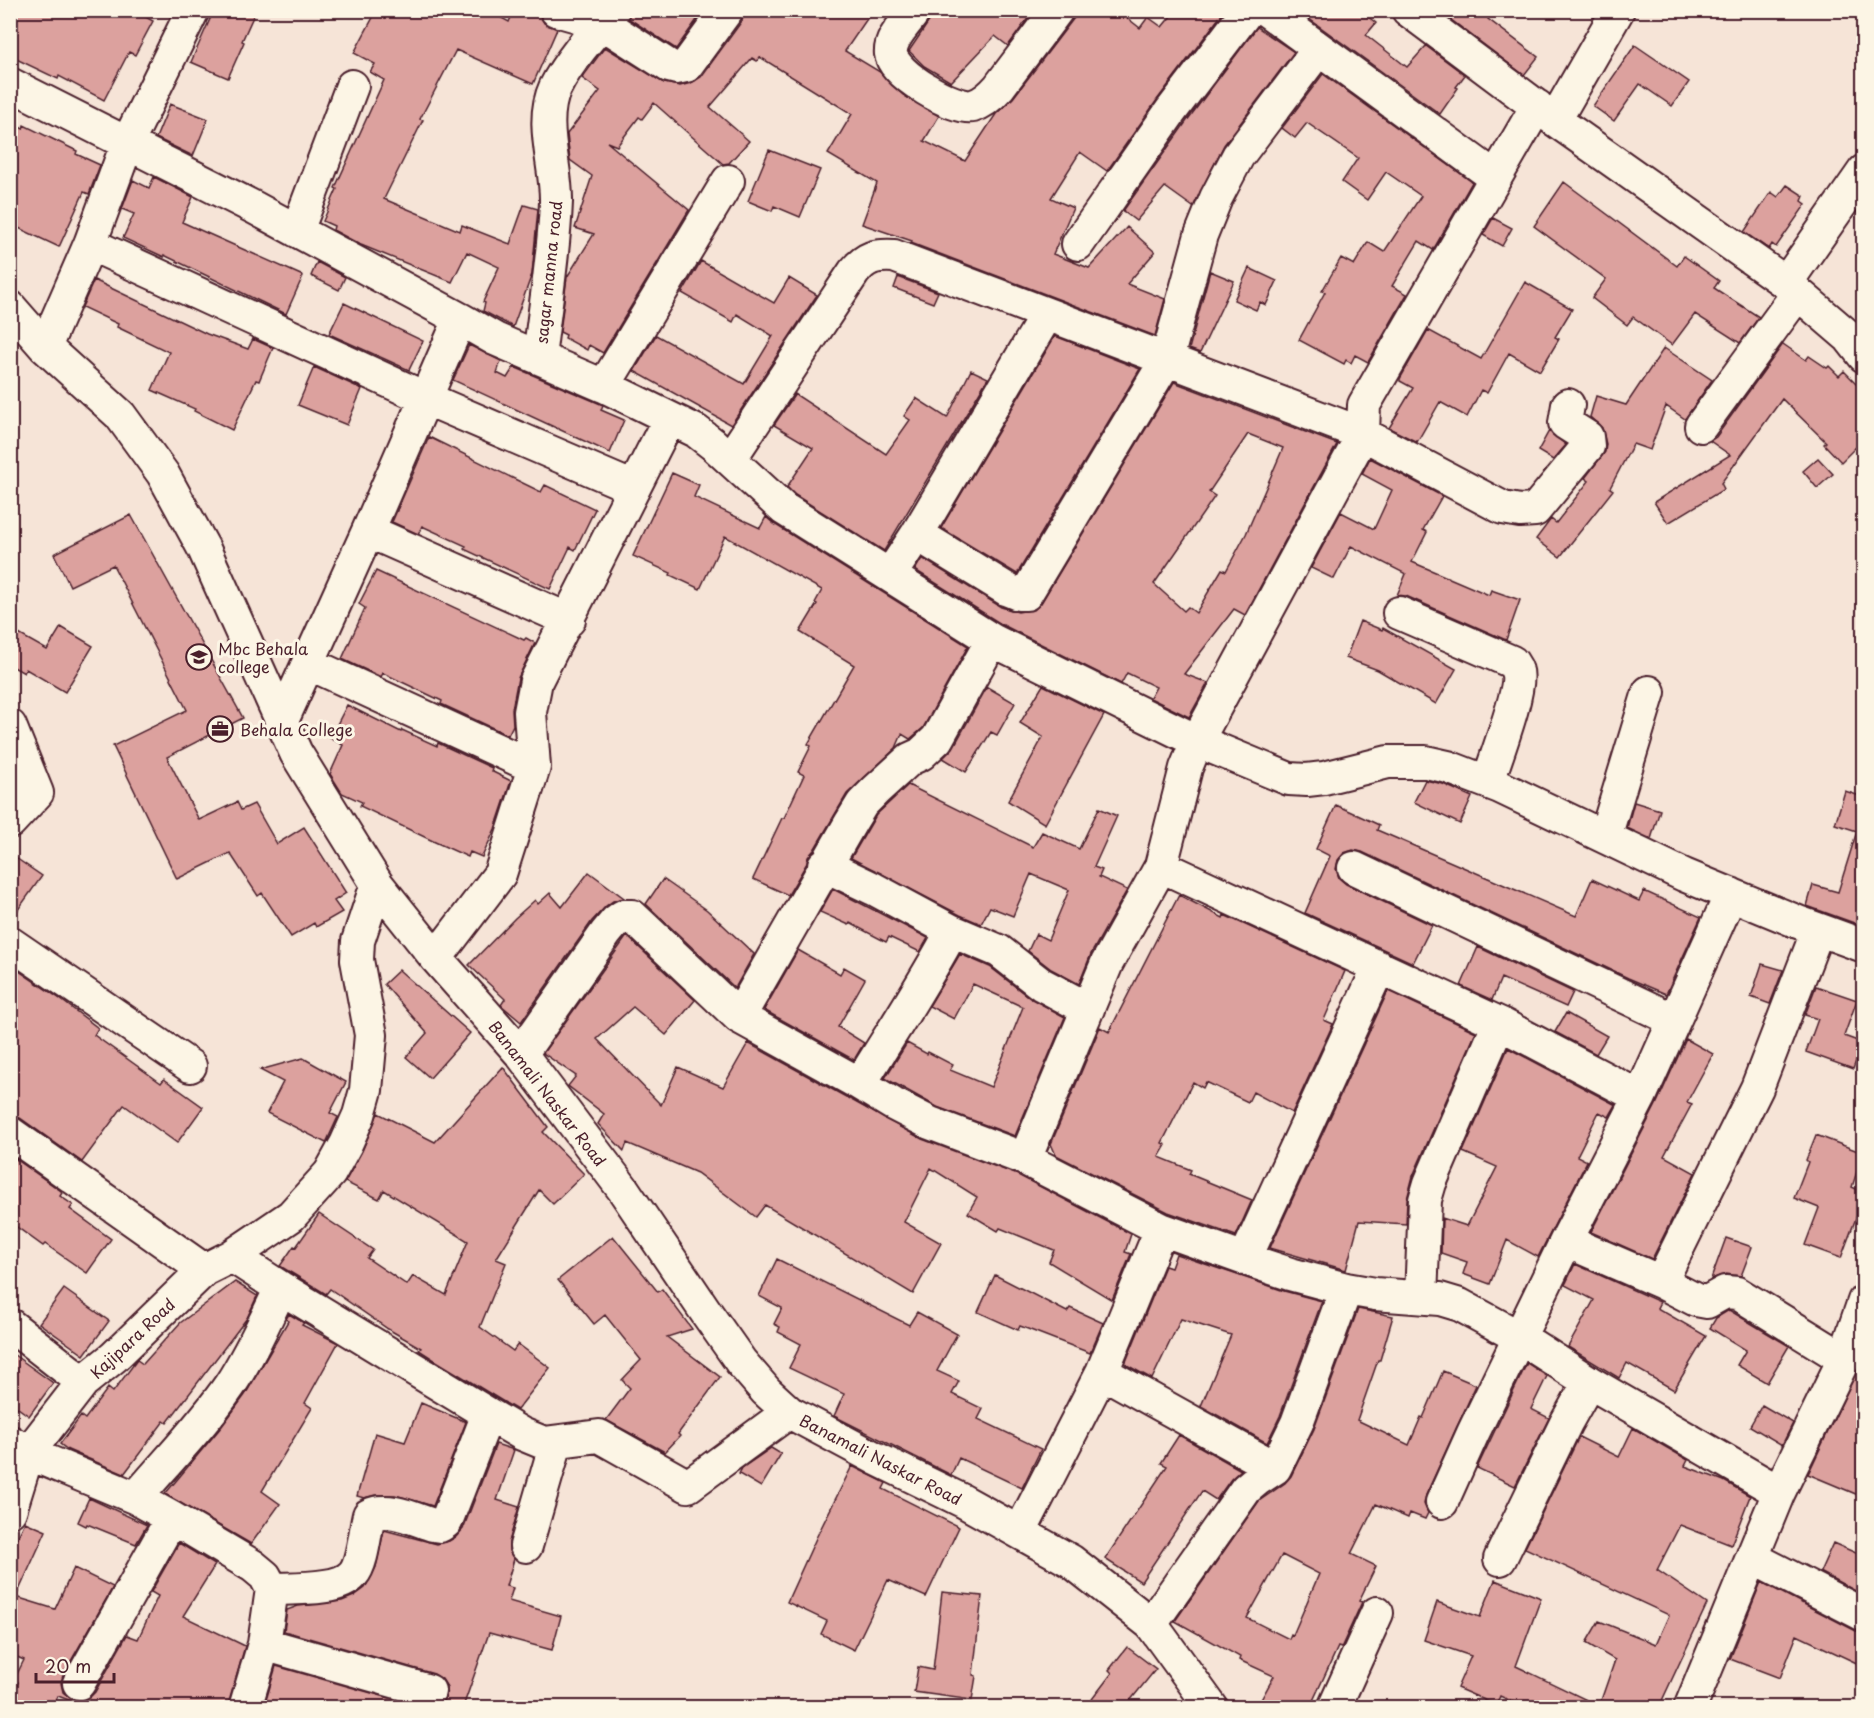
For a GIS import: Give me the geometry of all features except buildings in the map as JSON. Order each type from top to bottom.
[{"type":"street","points":[[45,346],[90,244],[127,144],[193,10]]},
{"type":"street","points":[[556,10],[607,17],[669,66],[677,68],[686,66],[728,10]]},
{"type":"street","points":[[915,10],[894,39],[891,53],[894,64],[904,74],[943,99],[971,106],[989,98],[999,87],[1057,10]]},
{"type":"street","points":[[1078,244],[1171,111],[1248,10]]},
{"type":"street","points":[[1266,10],[1495,177]]},
{"type":"street","points":[[1408,10],[1546,113],[1792,288],[1849,337],[1863,356]]},
{"type":"street","points":[[1025,1159],[1107,963],[1161,866],[1186,768],[1197,741],[1363,434],[1364,405],[1495,177],[1546,113],[1618,10]]},
{"type":"street","name":"sagar manna road","points":[[539,358],[556,200],[549,119],[551,103],[555,89],[565,72],[607,17]]},
{"type":"street","points":[[917,534],[1008,590],[1026,594],[1167,359],[1201,235],[1216,198],[1238,156],[1318,50]]},
{"type":"street","points":[[10,84],[255,208],[495,339],[604,386],[696,431],[784,509],[992,640],[1197,741],[1289,779],[1324,778],[1388,762],[1426,762],[1448,767],[1488,782],[1683,874],[1818,930],[1863,946]]},
{"type":"street","points":[[297,231],[352,86]]},
{"type":"street","points":[[1701,426],[1792,288],[1863,171]]},
{"type":"street","points":[[604,386],[728,181]]},
{"type":"street","points":[[90,244],[425,398],[633,488]]},
{"type":"street","points":[[730,459],[854,272],[862,262],[876,255],[894,256],[1363,434],[1503,508],[1520,511],[1535,510],[1588,446],[1587,437],[1565,423],[1568,405]]},
{"type":"street","name":"Banamali Naskar Road","points":[[10,307],[45,346],[120,415],[163,474],[204,549],[296,753],[377,884],[436,958],[521,1054],[623,1189],[741,1362],[766,1391],[789,1412],[1020,1532],[1071,1561],[1150,1624],[1212,1707]]},
{"type":"street","points":[[890,575],[917,534],[1047,314]]},
{"type":"street","points":[[281,723],[460,319]]},
{"type":"street","points":[[436,958],[500,874],[534,767],[530,712],[536,681],[669,419]]},
{"type":"street","points":[[368,531],[568,621]]},
{"type":"street","points":[[1399,613],[1512,662],[1517,671],[1518,681],[1513,703],[1488,782]]},
{"type":"street","points":[[739,1017],[824,865],[862,804],[910,759],[921,754],[937,739],[992,640]]},
{"type":"street","points":[[308,663],[534,767]]},
{"type":"street","points":[[1605,837],[1649,692]]},
{"type":"street","points":[[10,726],[37,794],[10,822]]},
{"type":"street","points":[[824,865],[952,931],[999,951],[1041,984],[1088,1009]]},
{"type":"street","points":[[1161,866],[1499,1023],[1640,1097]]},
{"type":"street","points":[[1354,868],[1674,1020]]},
{"type":"street","name":"Kajipara Road","points":[[19,1447],[83,1382],[114,1357],[204,1270],[232,1256],[291,1216],[330,1173],[346,1144],[366,1090],[370,1035],[357,960],[358,940],[377,884]]},
{"type":"street","points":[[1442,1502],[1566,1241],[1640,1097],[1731,894]]},
{"type":"street","points":[[521,1054],[615,921],[623,916],[632,916],[739,1017],[930,1123],[1025,1159],[1161,1229],[1245,1259],[1346,1289],[1375,1294],[1440,1299],[1460,1305],[1520,1336],[1589,1382],[1779,1492]]},
{"type":"street","points":[[1661,1282],[1757,1088],[1818,930]]},
{"type":"street","points":[[860,1084],[932,970],[952,931]]},
{"type":"street","points":[[10,943],[190,1066]]},
{"type":"street","points":[[1245,1259],[1379,967]]},
{"type":"street","points":[[1420,1297],[1425,1200],[1430,1183],[1499,1023]]},
{"type":"street","points":[[10,1133],[204,1270]]},
{"type":"street","points":[[1020,1532],[1102,1372],[1161,1229]]},
{"type":"street","points":[[1566,1241],[1661,1282],[1696,1300],[1707,1302],[1725,1292],[1737,1293],[1844,1359]]},
{"type":"street","points":[[232,1256],[488,1414],[522,1434],[544,1443],[553,1453],[526,1546]]},
{"type":"street","points":[[136,1498],[207,1416],[229,1386],[247,1356],[281,1288]]},
{"type":"street","points":[[1150,1624],[1246,1490],[1275,1468],[1297,1423],[1346,1289]]},
{"type":"street","points":[[1690,1707],[1779,1492],[1844,1359],[1863,1301]]},
{"type":"street","points":[[10,1325],[83,1382]]},
{"type":"street","points":[[1102,1372],[1275,1468]]},
{"type":"street","points":[[1500,1559],[1566,1423],[1589,1382]]},
{"type":"street","points":[[544,1443],[599,1436],[688,1486],[789,1412]]},
{"type":"street","points":[[272,1589],[323,1587],[344,1581],[354,1573],[369,1515],[387,1511],[434,1525],[440,1526],[446,1522],[488,1414]]},
{"type":"street","points":[[10,1511],[19,1447],[136,1498],[253,1566],[265,1576],[272,1589],[264,1644],[245,1707]]},
{"type":"street","points":[[79,1683],[172,1518]]},
{"type":"street","points":[[1753,1558],[1863,1615]]},
{"type":"street","points":[[1334,1707],[1377,1612]]},
{"type":"street","points":[[264,1644],[429,1691]]},
{"type":"place","name":"Mbc Behala college","points":[[199,657]]},
{"type":"place","name":"Behala College","points":[[220,729]]}]
